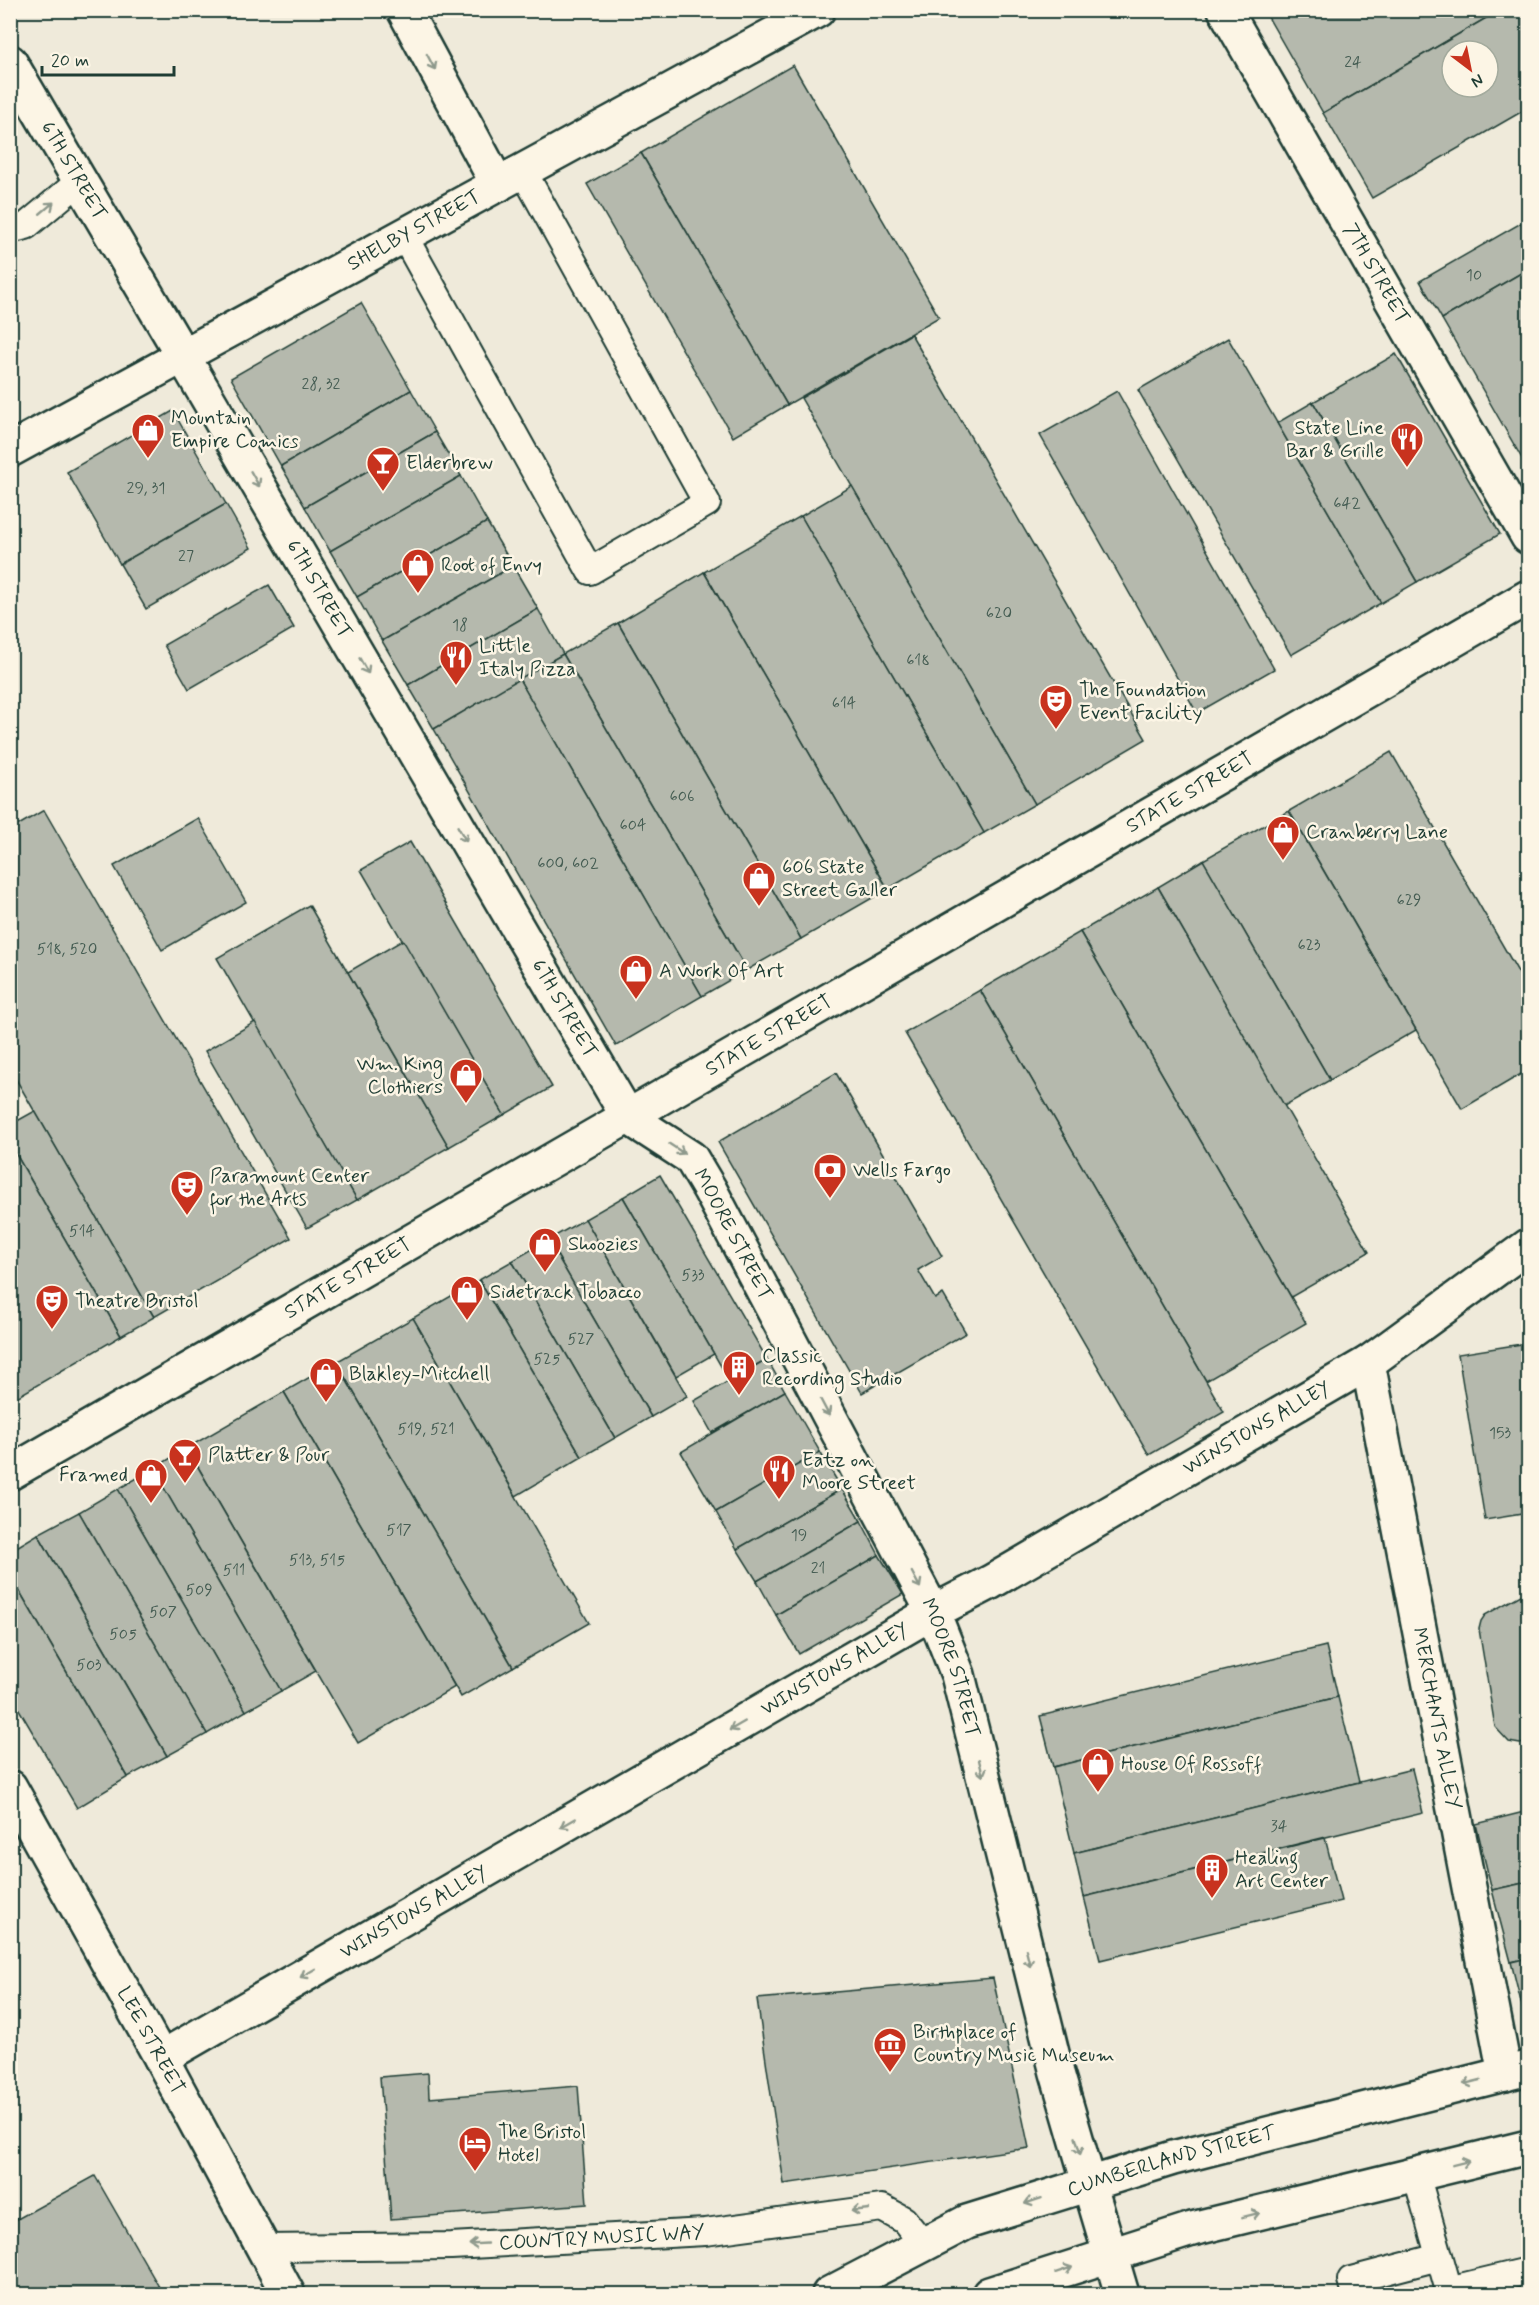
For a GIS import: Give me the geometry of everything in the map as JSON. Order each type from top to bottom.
[{"type":"street","points":[[404,10],[510,178]]},
{"type":"street","name":"SHELBY STREET","points":[[10,450],[818,10]]},
{"type":"street","name":"7TH STREET","points":[[1225,10],[1528,537]]},
{"type":"street","name":"6TH STREET","points":[[10,62],[628,1117]]},
{"type":"street","name":"STATE STREET","points":[[10,1473],[1528,597]]},
{"type":"street","name":"MOORE STREET","points":[[628,1117],[691,1158],[933,1612],[958,1674],[1057,2073],[1122,2295]]},
{"type":"street","name":"WINSTONS ALLEY","points":[[161,2058],[1368,1363],[1528,1246]]},
{"type":"street","name":"MERCHANTS ALLEY","points":[[1368,1363],[1517,2071]]},
{"type":"street","name":"LEE STREET","points":[[10,1787],[161,2058],[288,2295]]},
{"type":"street","name":"CUMBERLAND STREET","points":[[829,2295],[967,2222],[1173,2158],[1517,2071]]},
{"type":"street","points":[[989,2295],[1192,2229],[1528,2146]]},
{"type":"lane","points":[[404,236],[590,571],[707,503],[510,178]]},
{"type":"lane","points":[[10,231],[26,226],[80,181]]},
{"type":"lane","points":[[1416,2174],[1449,2292],[1528,2271]]},
{"type":"lane","name":"COUNTRY MUSIC WAY","points":[[263,2248],[451,2246],[705,2232],[882,2208],[904,2220],[924,2245]]},
{"type":"lane","points":[[1354,2295],[1351,2280],[1439,2257]]},
{"type":"building","points":[[1264,10],[1500,10],[1450,39],[1440,39],[1440,45],[1323,113]]},
{"type":"building","points":[[1500,10],[1528,10],[1528,108],[1372,198],[1323,113],[1440,45],[1440,99],[1500,99],[1500,39],[1450,39]]},
{"type":"building","points":[[793,65],[939,317],[787,405],[641,153]]},
{"type":"building","points":[[641,153],[787,405],[733,437],[587,184]]},
{"type":"building","points":[[1528,219],[1528,269],[1442,319],[1420,281]]},
{"type":"building","points":[[1528,269],[1528,469],[1442,319]]},
{"type":"building","points":[[361,303],[411,390],[281,466],[231,378]]},
{"type":"building","points":[[911,334],[1146,739],[1035,804],[801,398]]},
{"type":"building","points":[[1228,338],[1381,603],[1291,655],[1138,390]]},
{"type":"building","name":"State Line Bar & Grille","points":[[1396,354],[1500,534],[1417,582],[1313,402]]},
{"type":"building","points":[[411,390],[435,432],[305,507],[281,466]]},
{"type":"building","points":[[1117,391],[1274,669],[1197,713],[1040,435]]},
{"type":"building","points":[[1313,402],[1417,582],[1381,603],[1277,423]]},
{"type":"building","points":[[173,411],[226,504],[120,564],[67,472]]},
{"type":"building","name":"Elderbrew","points":[[435,432],[461,476],[330,551],[305,507]]},
{"type":"building","points":[[461,476],[487,522],[357,597],[330,551]]},
{"type":"building","points":[[852,486],[1035,804],[984,833],[801,516]]},
{"type":"building","points":[[226,504],[251,548],[146,609],[120,564]]},
{"type":"building","points":[[801,516],[984,833],[888,889],[704,572]]},
{"type":"building","points":[[487,522],[513,566],[382,641],[357,597]]},
{"type":"building","points":[[513,566],[538,609],[408,685],[382,641]]},
{"type":"building","points":[[704,572],[888,889],[801,939],[618,623]]},
{"type":"building","points":[[269,585],[294,628],[189,689],[164,645]]},
{"type":"building","points":[[538,609],[563,654],[434,729],[408,685]]},
{"type":"building","points":[[618,623],[801,939],[747,970],[563,654]]},
{"type":"building","points":[[563,654],[747,970],[702,996],[519,679]]},
{"type":"building","points":[[519,679],[702,996],[616,1046],[434,729]]},
{"type":"building","points":[[1391,752],[1528,989],[1528,1070],[1462,1109],[1289,811]]},
{"type":"building","points":[[44,810],[291,1238],[154,1317],[10,1069],[10,830]]},
{"type":"building","points":[[1289,811],[1416,1030],[1330,1080],[1203,860]]},
{"type":"building","points":[[198,818],[246,902],[162,950],[114,866]]},
{"type":"building","points":[[410,842],[552,1087],[504,1115],[361,870]]},
{"type":"building","points":[[1203,860],[1330,1080],[1284,1106],[1158,887]]},
{"type":"building","points":[[1158,887],[1369,1252],[1291,1297],[1080,932]]},
{"type":"building","points":[[309,905],[449,1147],[357,1200],[217,958]]},
{"type":"building","points":[[1080,932],[1306,1323],[1206,1381],[980,990]]},
{"type":"building","points":[[403,940],[504,1115],[449,1147],[348,972]]},
{"type":"building","points":[[980,990],[1224,1412],[1149,1455],[905,1033]]},
{"type":"building","points":[[255,1022],[357,1200],[307,1228],[205,1051]]},
{"type":"building","name":"Wells Fargo","points":[[836,1073],[942,1256],[918,1270],[935,1299],[943,1294],[966,1333],[862,1393],[718,1142]]},
{"type":"building","points":[[35,1111],[154,1317],[121,1336],[10,1144],[10,1125]]},
{"type":"building","points":[[10,1144],[121,1336],[10,1401]]},
{"type":"building","points":[[660,1175],[767,1359],[729,1380],[623,1197]]},
{"type":"building","points":[[623,1197],[714,1354],[676,1376],[585,1219]]},
{"type":"building","points":[[585,1219],[687,1396],[651,1417],[548,1240]]},
{"type":"building","points":[[548,1240],[651,1417],[615,1438],[512,1261]]},
{"type":"building","points":[[512,1261],[615,1438],[582,1457],[479,1280]]},
{"type":"building","points":[[479,1280],[582,1457],[516,1496],[413,1318]]},
{"type":"building","points":[[413,1318],[589,1623],[513,1667],[336,1362]]},
{"type":"building","points":[[1528,1343],[1528,1513],[1485,1520],[1458,1354]]},
{"type":"building","name":"Classic Recording Studio","points":[[767,1359],[785,1391],[712,1433],[694,1401]]},
{"type":"building","points":[[336,1362],[513,1667],[461,1697],[284,1392]]},
{"type":"building","points":[[785,1391],[820,1452],[716,1512],[681,1452]]},
{"type":"building","points":[[284,1392],[455,1687],[358,1743],[187,1448]]},
{"type":"building","points":[[187,1448],[316,1671],[281,1691],[153,1469]]},
{"type":"building","name":"Eatz on Moore Street","points":[[820,1452],[842,1489],[737,1549],[716,1512]]},
{"type":"building","points":[[153,1469],[281,1691],[246,1711],[118,1489]]},
{"type":"building","points":[[118,1489],[246,1711],[207,1734],[79,1512]]},
{"type":"building","points":[[842,1489],[861,1521],[757,1581],[737,1549]]},
{"type":"building","points":[[79,1512],[207,1734],[167,1756],[38,1534]]},
{"type":"building","points":[[861,1521],[879,1555],[776,1615],[757,1581]]},
{"type":"building","points":[[38,1534],[167,1756],[128,1777],[10,1575],[10,1551]]},
{"type":"building","points":[[879,1555],[903,1594],[799,1654],[776,1615]]},
{"type":"building","points":[[10,1575],[128,1777],[77,1808],[10,1694]]},
{"type":"building","points":[[1528,1591],[1528,1742],[1520,1744],[1509,1742],[1495,1727],[1479,1629],[1485,1615]]},
{"type":"building","points":[[1326,1646],[1338,1697],[1053,1767],[1040,1716]]},
{"type":"building","points":[[1338,1697],[1359,1782],[1074,1853],[1053,1767]]},
{"type":"building","points":[[1412,1769],[1423,1813],[1084,1897],[1074,1853]]},
{"type":"building","points":[[1528,1811],[1528,1882],[1492,1890],[1476,1824]]},
{"type":"building","name":"Healing Art Center","points":[[1325,1838],[1341,1901],[1100,1960],[1084,1897]]},
{"type":"building","points":[[1528,1882],[1528,1958],[1511,1962],[1492,1890]]},
{"type":"building","points":[[1528,1958],[1528,2026],[1527,2026],[1511,1962]]},
{"type":"building","name":"Birthplace of Country Music Museum","points":[[993,1978],[1029,2148],[784,2184],[757,1999]]},
{"type":"building","name":"The Bristol Hotel","points":[[428,2073],[429,2098],[578,2086],[587,2204],[391,2219],[380,2077]]},
{"type":"building","points":[[95,2176],[163,2294],[10,2294],[10,2223]]},
{"type":"place","name":"Mountain Empire Comics","points":[[148,459]]},
{"type":"place","name":"State Line Bar & Grille","points":[[1407,468]]},
{"type":"place","name":"Elderbrew","points":[[383,492]]},
{"type":"place","name":"Root of Envy","points":[[418,594]]},
{"type":"place","name":"Little Italy Pizza","points":[[456,686]]},
{"type":"place","name":"The Foundation Event Facility","points":[[1056,730]]},
{"type":"place","name":"Cranberry Lane","points":[[1283,861]]},
{"type":"place","name":"606 State Street Galler","points":[[759,907]]},
{"type":"place","name":"A Work Of Art","points":[[636,1000]]},
{"type":"place","name":"Wm. King Clothiers","points":[[466,1104]]},
{"type":"place","name":"Wells Fargo","points":[[830,1199]]},
{"type":"place","name":"Paramount Center for the Arts","points":[[187,1216]]},
{"type":"place","name":"Shoozies","points":[[545,1273]]},
{"type":"place","name":"Sidetrack Tobacco","points":[[467,1321]]},
{"type":"place","name":"Theatre Bristol","points":[[52,1330]]},
{"type":"place","name":"Classic Recording Studio","points":[[739,1396]]},
{"type":"place","name":"Blakley-Mitchell","points":[[326,1403]]},
{"type":"place","name":"Platter & Pour","points":[[185,1484]]},
{"type":"place","name":"Eatz on Moore Street","points":[[779,1500]]},
{"type":"place","name":"Framed","points":[[151,1504]]},
{"type":"place","name":"House Of Rossoff","points":[[1098,1793]]},
{"type":"place","name":"Healing Art Center","points":[[1212,1899]]},
{"type":"place","name":"Birthplace of Country Music Museum","points":[[890,2073]]},
{"type":"place","name":"The Bristol Hotel","points":[[475,2172]]}]
